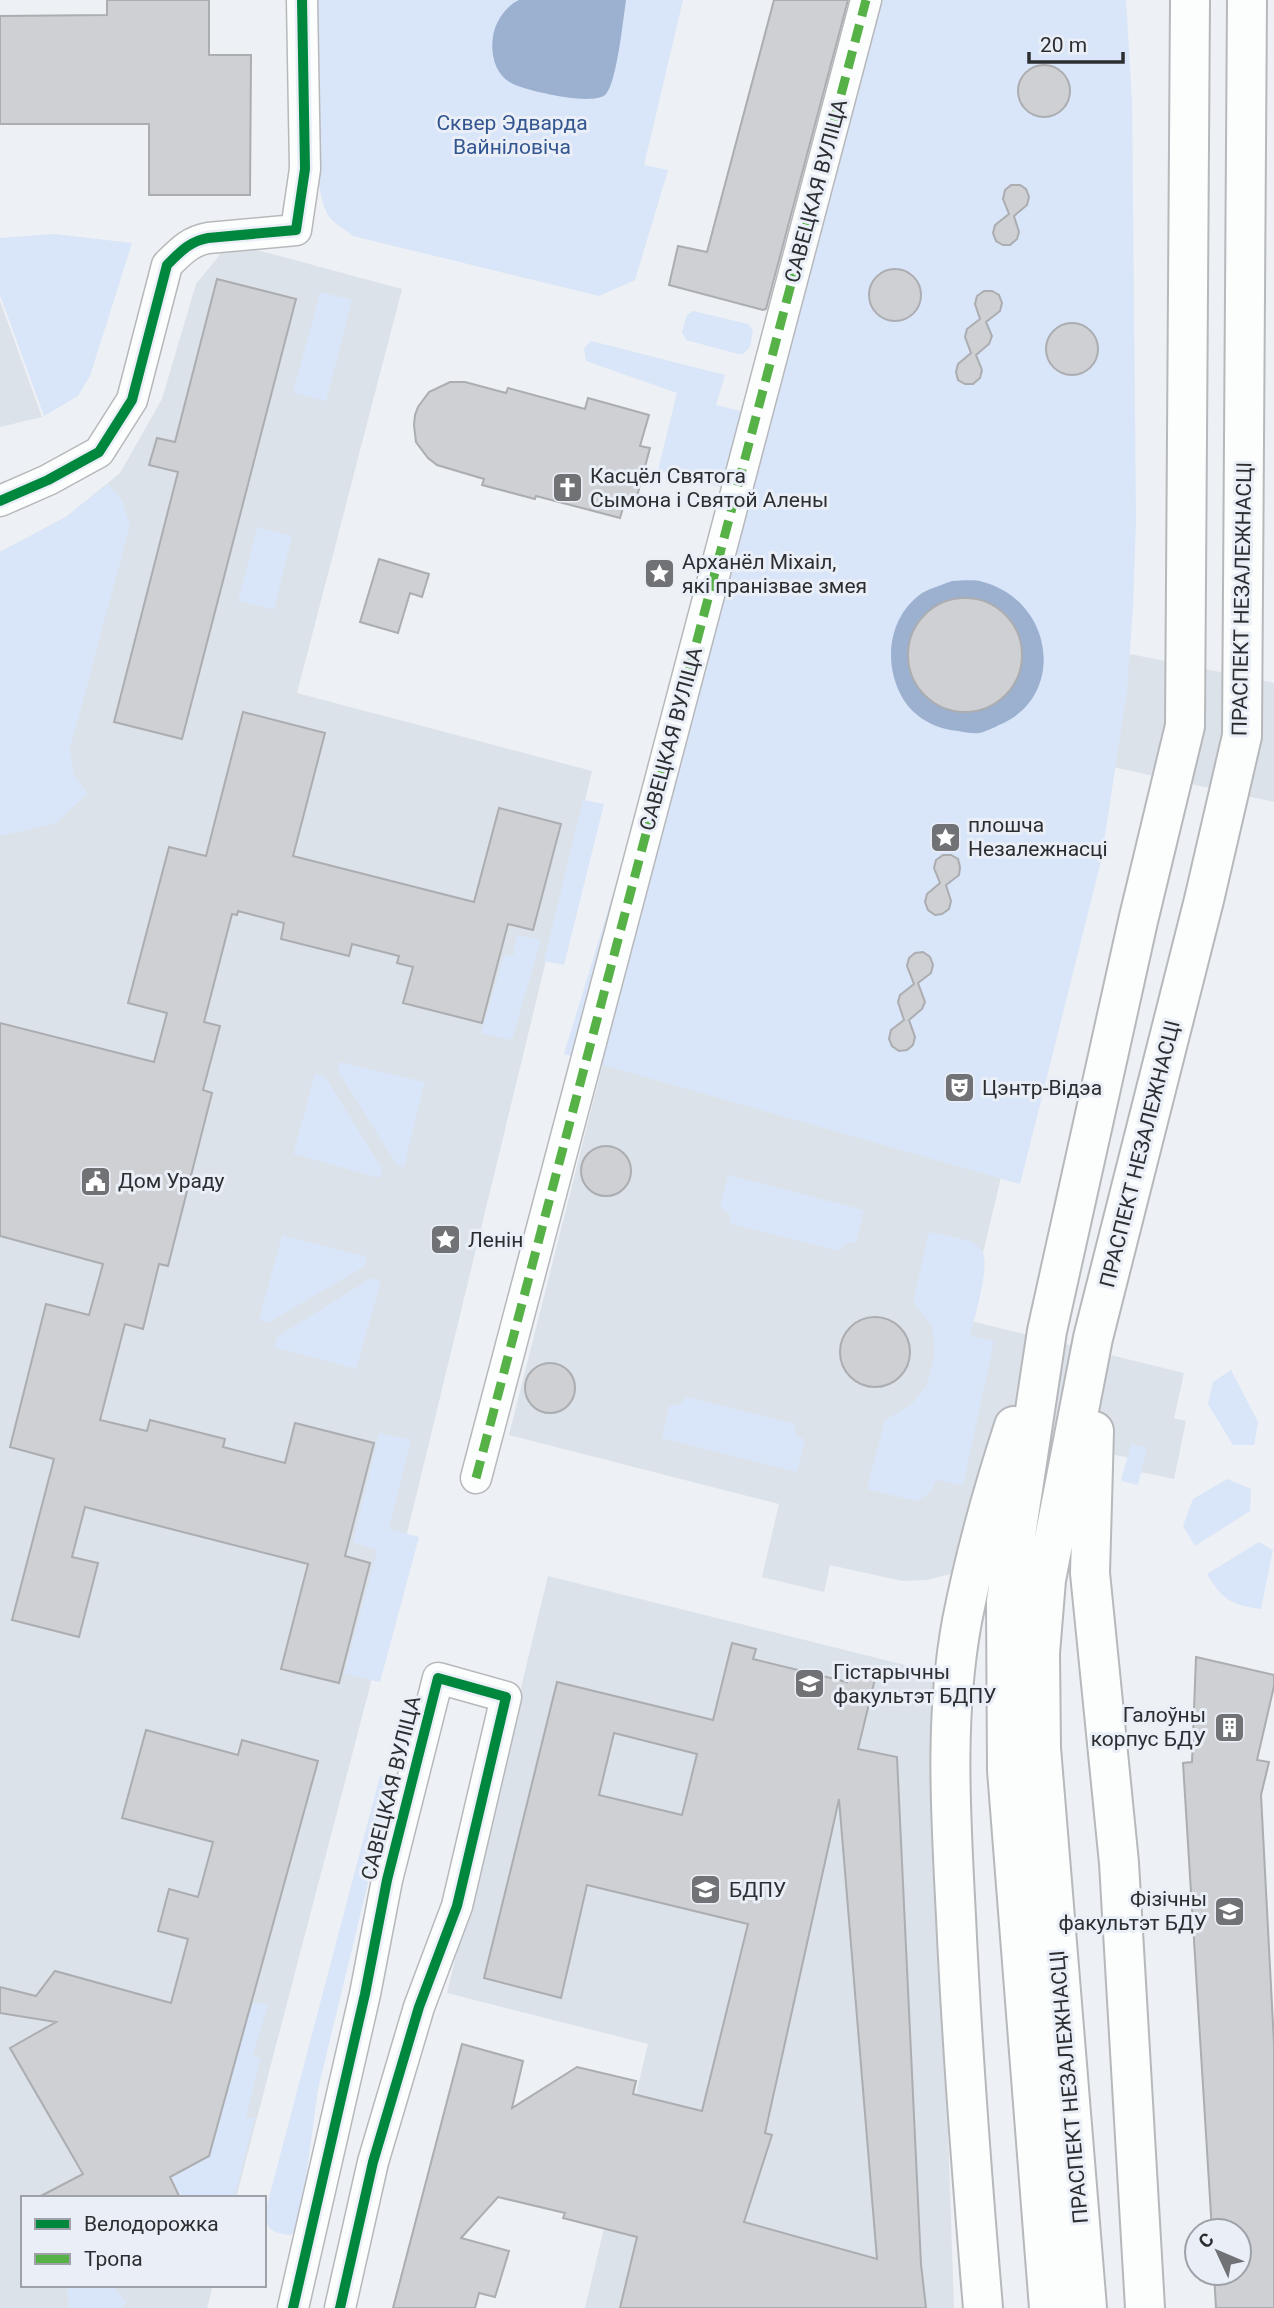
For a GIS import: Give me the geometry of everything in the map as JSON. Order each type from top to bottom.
[{"type":"main road","name":"ПРАСПЕКТ НЕЗАЛЕЖНАСЦІ","points":[[1049,2308],[1006,1744],[1006,1601],[1047,1331],[1138,921],[1185,726],[1190,0]]},
{"type":"main road","name":"ПРАСПЕКТ НЕЗАЛЕЖНАСЦІ","points":[[1087,2308],[1041,1748],[1040,1653],[1046,1580],[1093,1338],[1194,939],[1242,736],[1247,0]]},
{"type":"main road","points":[[983,2308],[962,2052],[949,1786],[952,1717],[962,1622],[989,1500],[1047,1331]]},
{"type":"main road","points":[[1093,1338],[1094,1440],[1090,1573],[1119,1863],[1145,2308]]},
{"type":"street","points":[[0,501],[48,480],[99,452],[132,400],[167,265],[182,250],[195,240],[296,230],[305,169],[302,0]]},
{"type":"street","name":"САВЕЦКАЯ ВУЛІЦА","points":[[475,1479],[866,0]]},
{"type":"street","name":"САВЕЦКАЯ ВУЛІЦА","points":[[293,2308],[365,1994],[387,1880],[439,1678],[506,1697],[457,1906],[419,2007],[373,2162],[340,2308]]},
{"type":"shaded area","points":[[257,250],[402,289],[297,693],[592,771],[369,1690],[237,2196],[21,2196],[21,2287],[212,2287],[207,2308],[0,2308],[0,552],[66,517],[120,473],[162,399],[196,284],[222,252]]},
{"type":"shaded area","points":[[0,301],[42,417],[0,427]]},
{"type":"shaded area","points":[[1115,651],[1274,683],[1274,802],[1085,761],[1076,862],[967,1320],[1184,1373],[1174,1418],[1186,1421],[1174,1479],[1140,1472],[1142,1460],[1110,1454],[1041,1533],[984,1565],[927,1580],[902,1581],[830,1565],[824,1592],[762,1577],[779,1504],[509,1435],[655,857]]},
{"type":"shaded area","name":"БДПУ","points":[[548,1576],[937,1673],[934,1721],[954,2308],[585,2308],[648,2044],[447,1993]]},
{"type":"green space","name":"Сквер Эдварда Вайніловіча","points":[[318,0],[683,0],[644,165],[668,170],[635,280],[599,296],[353,236],[333,221],[322,198],[316,145]]},
{"type":"green space","points":[[862,0],[1126,0],[1132,102],[1136,520],[1127,691],[1101,861],[1020,1184],[564,1054],[650,773],[724,488],[658,470],[677,393],[586,361],[584,348],[591,341],[725,375],[716,405],[748,413]]},
{"type":"green space","points":[[54,234],[132,243],[90,376],[78,396],[44,416],[0,295],[0,238]]},
{"type":"green space","points":[[320,292],[352,300],[326,401],[293,393]]},
{"type":"green space","points":[[693,311],[748,324],[753,330],[750,347],[743,354],[738,354],[686,340],[682,332],[687,315]]},
{"type":"green space","points":[[108,484],[122,500],[130,525],[70,749],[74,776],[88,793],[56,823],[0,836],[0,552],[66,517]]},
{"type":"green space","points":[[257,527],[292,536],[274,610],[238,601]]},
{"type":"green space","points":[[583,800],[604,804],[564,965],[544,961]]},
{"type":"green space","points":[[517,935],[541,940],[512,1040],[481,1033],[504,955],[513,956]]},
{"type":"green space","points":[[340,1062],[425,1082],[404,1167],[397,1165],[338,1071]]},
{"type":"green space","points":[[315,1074],[325,1076],[382,1169],[380,1178],[293,1154]]},
{"type":"green space","points":[[728,1175],[864,1210],[856,1242],[845,1244],[839,1251],[731,1224],[729,1213],[720,1207]]},
{"type":"green space","points":[[929,1232],[964,1239],[981,1249],[984,1256],[983,1277],[970,1336],[994,1341],[963,1486],[936,1480],[929,1493],[916,1501],[867,1489],[885,1420],[911,1405],[927,1385],[935,1354],[932,1326],[913,1302]]},
{"type":"green space","points":[[282,1235],[367,1257],[365,1266],[268,1323],[259,1320]]},
{"type":"green space","points":[[371,1278],[381,1281],[356,1369],[274,1347],[277,1337]]},
{"type":"green space","points":[[1231,1370],[1258,1422],[1254,1445],[1233,1445],[1208,1404],[1213,1382]]},
{"type":"green space","points":[[686,1397],[794,1424],[796,1435],[805,1440],[797,1472],[662,1438],[669,1406],[680,1404]]},
{"type":"green space","points":[[379,1433],[411,1440],[389,1529],[419,1537],[380,1682],[344,1674],[377,1550],[353,1542]]},
{"type":"green space","points":[[1131,1444],[1147,1448],[1138,1485],[1121,1481]]},
{"type":"green space","points":[[1227,1479],[1251,1489],[1250,1511],[1195,1546],[1183,1526],[1193,1499]]},
{"type":"green space","points":[[1259,1542],[1273,1550],[1261,1609],[1229,1600],[1207,1574]]},
{"type":"green space","points":[[380,1776],[394,1776],[318,2089],[299,2229],[291,2235],[272,2230],[266,2221],[266,2209]]},
{"type":"green space","points":[[252,2002],[268,2004],[253,2056],[261,2058],[246,2118],[255,2118],[235,2196],[179,2196],[167,2171],[182,2171],[209,2156]]},
{"type":"green space","points":[[114,2287],[127,2303],[121,2308],[69,2308],[67,2289]]},
{"type":"water","points":[[519,0],[626,0],[616,64],[606,94],[589,99],[546,94],[513,84],[500,74],[496,67],[492,43],[495,28],[504,12]]},
{"type":"water","points":[[952,581],[979,581],[1007,592],[1025,608],[1037,628],[1043,650],[1043,672],[1035,694],[1021,712],[979,733],[941,728],[918,716],[902,697],[892,670],[892,641],[902,615],[922,593]],"holes":[[[954,599],[976,599],[998,608],[1013,623],[1020,642],[1021,662],[1015,682],[1003,698],[984,709],[958,711],[935,704],[926,697],[913,677],[909,644],[917,623],[934,607]]]},
{"type":"building","points":[[107,0],[209,0],[209,55],[251,55],[250,195],[149,195],[149,124],[0,124],[0,16],[107,15]]},
{"type":"building","points":[[774,0],[848,0],[766,309],[763,310],[669,285],[678,246],[707,252]]},
{"type":"building","points":[[1044,65],[1054,67],[1062,73],[1068,81],[1068,101],[1062,109],[1054,115],[1044,117],[1034,115],[1026,109],[1020,101],[1018,91],[1020,81],[1026,73],[1034,67]]},
{"type":"building","points":[[1011,185],[1020,185],[1026,189],[1029,197],[1027,205],[1014,216],[1019,232],[1017,239],[1010,245],[1003,245],[996,241],[993,233],[995,225],[1009,214],[1003,199],[1005,190]]},
{"type":"building","points":[[895,269],[905,271],[913,277],[919,285],[919,305],[913,313],[905,319],[895,321],[885,319],[877,313],[871,305],[869,295],[871,285],[877,277],[885,271]]},
{"type":"building","points":[[217,279],[296,299],[182,739],[114,722],[178,472],[149,465],[157,438],[175,442]]},
{"type":"building","points":[[984,291],[999,295],[1002,303],[1000,311],[986,322],[992,336],[989,344],[976,355],[982,370],[980,378],[973,384],[965,384],[958,380],[956,372],[958,364],[971,353],[965,337],[967,329],[980,319],[975,304],[977,296]]},
{"type":"building","points":[[1072,323],[1082,325],[1090,331],[1096,339],[1096,359],[1090,367],[1082,373],[1072,375],[1062,373],[1054,367],[1048,359],[1046,349],[1048,339],[1054,331],[1062,325]]},
{"type":"building","name":"Касцёл Святога Сымона і Святой Алены","points":[[450,382],[465,382],[506,393],[508,388],[585,409],[588,398],[649,415],[640,446],[650,448],[635,504],[625,501],[620,518],[482,485],[484,479],[437,465],[416,442],[415,415],[429,392]]},
{"type":"building","points":[[379,559],[429,574],[422,597],[410,593],[398,633],[360,622]]},
{"type":"building","points":[[965,598],[987,602],[1005,615],[1018,633],[1022,655],[1018,677],[1005,695],[987,708],[965,712],[943,708],[925,695],[912,677],[908,655],[912,633],[925,615],[943,602]]},
{"type":"building","name":"Дом Ураду","points":[[243,712],[325,733],[293,856],[474,902],[499,808],[561,824],[533,930],[508,924],[482,1023],[403,1003],[413,967],[397,963],[399,956],[352,944],[349,956],[281,939],[284,923],[238,911],[237,915],[232,914],[204,1022],[220,1026],[203,1090],[212,1093],[168,1266],[159,1264],[143,1329],[125,1324],[100,1420],[147,1431],[150,1420],[225,1439],[223,1447],[285,1463],[295,1423],[374,1443],[345,1556],[370,1563],[339,1683],[281,1669],[308,1564],[85,1507],[72,1557],[98,1563],[79,1637],[12,1620],[54,1459],[10,1447],[46,1304],[89,1315],[103,1264],[0,1236],[0,1023],[154,1062],[167,1013],[128,1003],[169,847],[206,856]]},
{"type":"building","points":[[943,855],[958,859],[959,875],[946,885],[951,901],[949,909],[935,915],[928,910],[925,902],[927,894],[940,883],[934,868],[936,860]]},
{"type":"building","points":[[923,952],[930,957],[933,965],[931,973],[918,983],[925,1002],[922,1009],[909,1020],[915,1037],[913,1045],[907,1050],[899,1051],[892,1046],[889,1039],[891,1030],[904,1020],[898,1002],[900,995],[914,984],[907,966],[909,958],[915,953]]},
{"type":"building","points":[[606,1146],[624,1153],[631,1171],[624,1189],[606,1196],[588,1189],[581,1171],[588,1153]]},
{"type":"building","points":[[875,1317],[900,1327],[910,1352],[900,1377],[875,1387],[850,1377],[840,1352],[850,1327]]},
{"type":"building","points":[[550,1363],[568,1370],[575,1388],[568,1406],[550,1413],[532,1406],[525,1388],[532,1370]]},
{"type":"building","points":[[732,1643],[756,1649],[753,1659],[847,1682],[849,1673],[875,1679],[858,1749],[897,1757],[921,2264],[926,2308],[620,2308],[637,2237],[563,2218],[565,2213],[498,2197],[461,2238],[509,2251],[495,2297],[479,2293],[475,2308],[393,2308],[462,2044],[523,2061],[512,2108],[577,2067],[636,2081],[633,2094],[702,2111],[748,1924],[587,1885],[561,1998],[484,1978],[557,1682],[713,1720]],"holes":[[[614,1733],[697,1754],[682,1815],[599,1795]],[[839,1799],[877,2259],[744,2222],[772,2135],[765,2133]]]},
{"type":"building","name":"Фізічны факультэт БДУ","points":[[1196,1657],[1274,1675],[1274,1686],[1257,1760],[1269,1762],[1261,1795],[1274,2044],[1274,2308],[1216,2308],[1215,2287],[1253,2287],[1253,2217],[1211,2217],[1183,1763],[1192,1762]]},
{"type":"building","points":[[146,1730],[238,1755],[242,1740],[318,1761],[209,2156],[170,2177],[179,2196],[41,2196],[83,2174],[10,2048],[56,2022],[0,2013],[0,1987],[36,1996],[55,1971],[171,2003],[188,1939],[158,1931],[169,1889],[198,1897],[213,1842],[122,1818]]},
{"type":"marked path","points":[[476,1478],[866,0]]},
{"type":"cycle path","points":[[0,501],[48,480],[99,452],[132,400],[167,265],[176,256],[202,239],[296,230],[305,169],[302,0]]},
{"type":"cycle path","points":[[293,2308],[365,1994],[387,1880],[438,1678],[506,1697],[457,1906],[419,2007],[373,2162],[340,2308]]},
{"type":"place","name":"Касцёл Святога Сымона і Святой Алены","points":[[567,488]]},
{"type":"place","name":"Арханёл Міхаіл, які пранізвае змея","points":[[659,574]]},
{"type":"place","name":"плошча Незалежнасці","points":[[945,837]]},
{"type":"place","name":"Цэнтр-Відэа","points":[[959,1088]]},
{"type":"place","name":"Дом Ураду","points":[[95,1181]]},
{"type":"place","name":"Ленін","points":[[445,1240]]},
{"type":"place","name":"Гістарычны факультэт БДПУ","points":[[810,1684]]},
{"type":"place","name":"Галоўны корпус БДУ","points":[[1229,1727]]},
{"type":"place","name":"БДПУ","points":[[706,1890]]},
{"type":"place","name":"Фізічны факультэт БДУ","points":[[1230,1911]]}]
